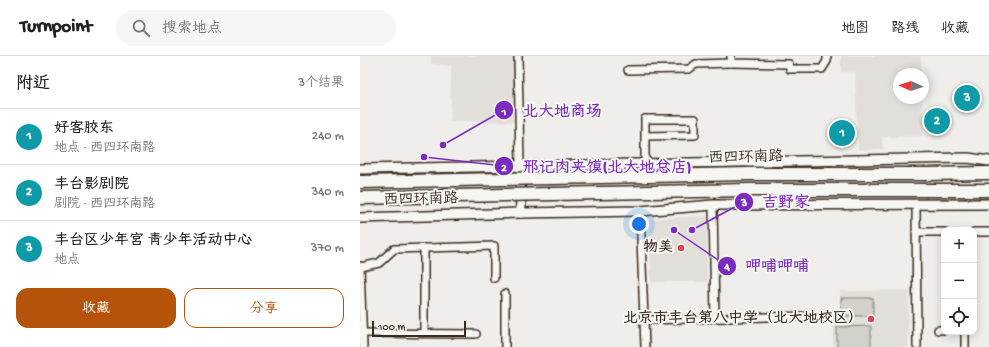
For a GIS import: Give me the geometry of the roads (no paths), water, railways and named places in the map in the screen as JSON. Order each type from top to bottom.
[{"type":"highway","name":"西四环南路","points":[[360,182],[740,174],[989,173]]},
{"type":"highway","name":"西四环南路","points":[[360,198],[740,190],[989,190]]},
{"type":"main road","name":"西四环南路","points":[[360,182],[743,174],[769,162]]},
{"type":"main road","name":"西四环南路","points":[[360,198],[743,190],[770,205]]},
{"type":"street","points":[[518,56],[522,212]]},
{"type":"street","points":[[628,70],[689,69],[696,64],[731,60],[789,64],[790,69],[822,69],[827,61],[827,56]]},
{"type":"street","points":[[645,136],[695,135],[695,119],[645,119],[645,136],[645,164]]},
{"type":"street","name":"西四环南路","points":[[360,169],[968,158],[989,161]]},
{"type":"street","points":[[916,204],[918,232],[917,346]]},
{"type":"street","name":"西四环南路","points":[[360,218],[522,212],[640,211],[713,206],[989,204]]},
{"type":"street","points":[[713,206],[715,318]]},
{"type":"street","points":[[640,211],[645,347]]},
{"type":"street","points":[[918,232],[941,232]]},
{"type":"street","points":[[977,232],[989,232]]},
{"type":"street","points":[[363,347],[361,333],[360,267],[379,263],[394,249],[494,246],[494,278]]},
{"type":"street","points":[[424,248],[424,333]]},
{"type":"street","points":[[505,294],[505,347]]},
{"type":"street","points":[[645,320],[814,316]]},
{"type":"street","points":[[361,333],[476,334]]},
{"type":"street","points":[[965,347],[966,335]]},
{"type":"place","name":"丰台区少年宫 青少年活动中心","points":[[967,98]]},
{"type":"place","name":"丰台影剧院","points":[[937,121]]},
{"type":"place","name":"好客胶东","points":[[842,133]]},
{"type":"place","name":"北大地商场","points":[[443,145]]},
{"type":"place","name":"邢记肉夹馍(北大地总店)","points":[[424,157]]},
{"type":"place","name":"呷哺呷哺","points":[[674,230]]},
{"type":"place","name":"吉野家","points":[[692,230]]},
{"type":"place","name":"物美","points":[[681,248]]},
{"type":"place","name":"北京市丰台第八中学（北大地校区）","points":[[871,319]]}]
